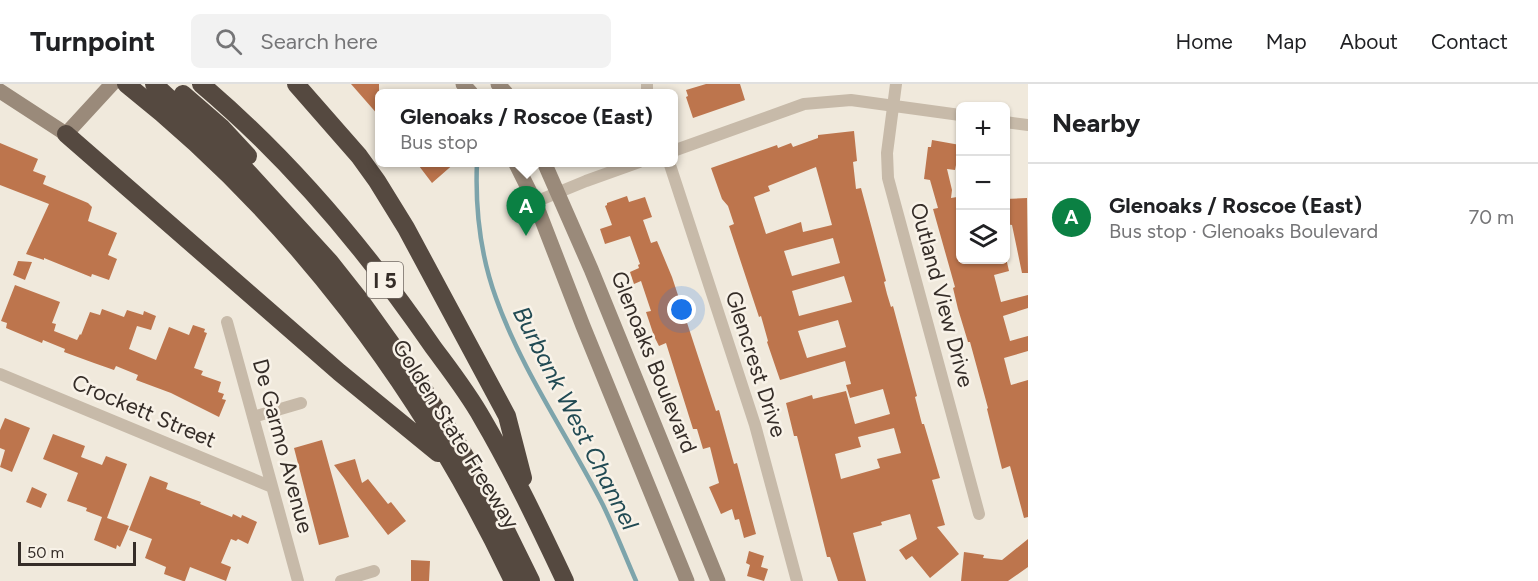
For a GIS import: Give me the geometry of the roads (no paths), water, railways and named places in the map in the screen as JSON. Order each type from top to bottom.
[{"type":"highway","name":"Golden State Freeway","points":[[126,84],[205,153],[258,205],[314,267],[385,361],[449,461],[493,538],[513,581]]},
{"type":"highway","points":[[154,84],[245,169],[330,262],[360,300],[423,388],[458,444],[500,518],[531,581]]},
{"type":"highway","points":[[172,84],[228,135],[319,232],[363,284],[418,361],[469,441],[514,520],[543,581]]},
{"type":"highway","name":"Golden State Freeway","points":[[201,84],[225,104],[313,192],[396,292],[481,416],[530,506],[565,581]]},
{"type":"highway","points":[[296,84],[359,156],[406,228],[507,416],[530,506]]},
{"type":"highway","points":[[66,134],[339,372],[449,461]]},
{"type":"main road","points":[[0,91],[66,134],[112,84]]},
{"type":"main road","points":[[518,167],[535,202],[687,581]]},
{"type":"main road","name":"Glenoaks Boulevard","points":[[546,167],[591,269],[718,581]]},
{"type":"street","name":"Outland View Drive","points":[[896,84],[887,153],[888,178],[979,514]]},
{"type":"street","points":[[678,149],[804,104],[851,100],[956,114]]},
{"type":"street","points":[[1010,123],[1028,125]]},
{"type":"street","points":[[535,202],[626,167]]},
{"type":"street","name":"Glencrest Drive","points":[[671,167],[754,425],[797,581]]},
{"type":"street","name":"De Garmo Avenue","points":[[227,322],[298,581]]},
{"type":"street","name":"Crockett Street","points":[[0,374],[272,487]]},
{"type":"street","points":[[253,417],[301,403]]},
{"type":"street","points":[[341,581],[375,571]]},
{"type":"waterway","name":"Burbank West Channel","points":[[477,167],[480,231],[486,265],[496,298],[532,377],[603,505],[636,581]]},
{"type":"place","name":"Glenoaks / Roscoe (East)","points":[[526,236]]}]
